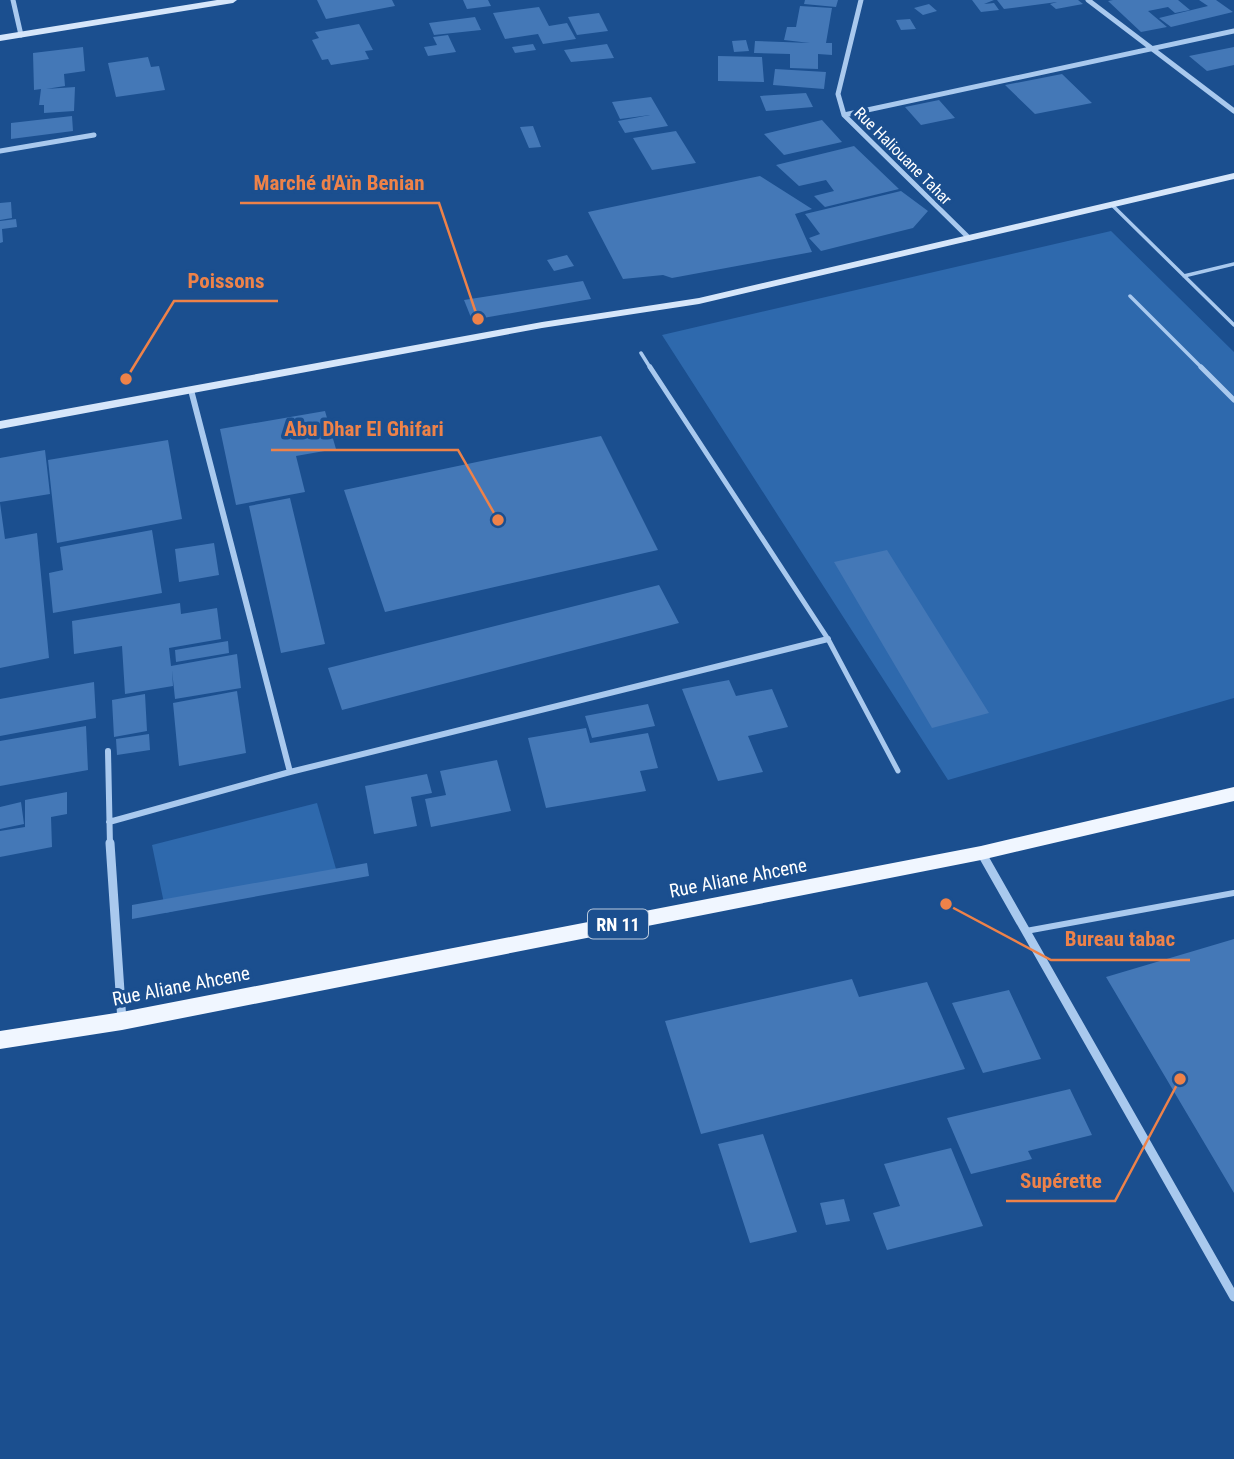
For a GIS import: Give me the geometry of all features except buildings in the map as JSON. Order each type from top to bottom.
[{"type":"main road","name":"Rue Aliane Ahcene","points":[[0,1040],[122,1021],[981,853],[1234,794]]},
{"type":"street","points":[[13,0],[21,35]]},
{"type":"street","points":[[0,38],[233,0]]},
{"type":"street","name":"Rue Haliouane Tahar","points":[[861,0],[838,94],[844,115],[969,238]]},
{"type":"street","points":[[1087,0],[1234,111]]},
{"type":"street","points":[[844,115],[1234,31]]},
{"type":"street","points":[[0,150],[94,135]]},
{"type":"street","points":[[0,425],[542,325],[699,301],[1234,176]]},
{"type":"street","points":[[191,390],[290,772]]},
{"type":"street","points":[[109,822],[290,772],[828,639]]},
{"type":"street","points":[[108,751],[109,822],[122,1021]]},
{"type":"street","points":[[981,853],[1234,1297]]},
{"type":"lane","points":[[1112,205],[1234,325]]},
{"type":"lane","points":[[1184,276],[1234,264]]},
{"type":"lane","points":[[1130,296],[1234,400]]},
{"type":"lane","points":[[641,353],[828,639],[898,771]]},
{"type":"lane","points":[[1027,931],[1234,893]]},
{"type":"shaded area","points":[[1111,231],[1234,352],[1234,698],[948,780],[662,335]]},
{"type":"shaded area","points":[[317,803],[336,869],[166,913],[152,845]]},
{"type":"place","name":"Marché d'Aïn Benian","points":[[478,319]]},
{"type":"place","name":"Poissons","points":[[126,379]]},
{"type":"place","name":"Abu Dhar El Ghifari","points":[[498,520]]},
{"type":"place","name":"Bureau tabac","points":[[946,904]]},
{"type":"place","name":"Supérette","points":[[1180,1079]]}]
